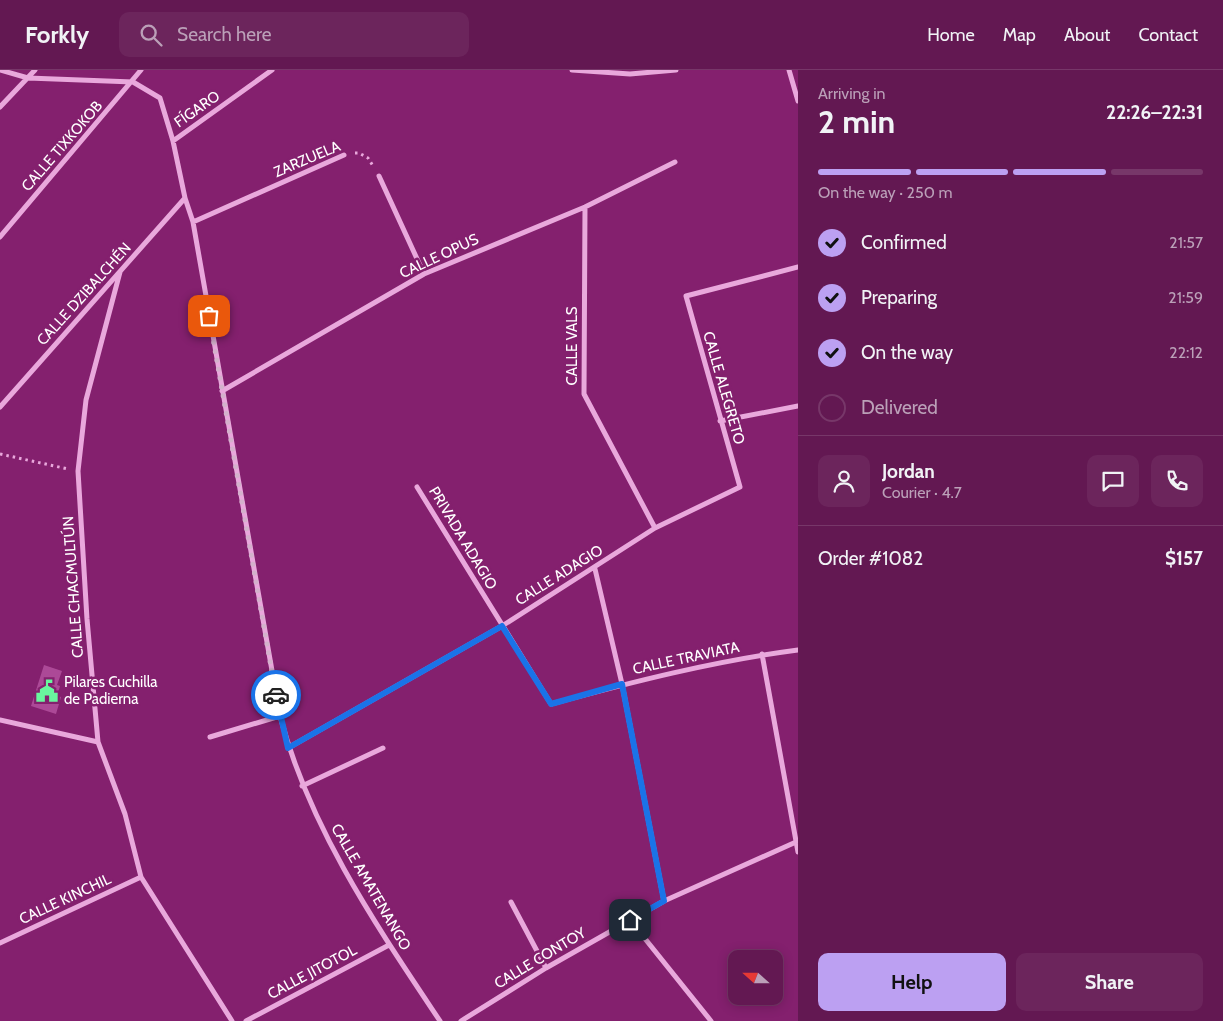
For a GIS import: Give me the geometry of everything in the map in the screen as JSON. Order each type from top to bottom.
[{"type":"street","points":[[0,70],[28,78],[133,82]]},
{"type":"street","points":[[0,107],[35,70]]},
{"type":"street","name":"CALLE TIXKOKOB","points":[[0,237],[133,82],[141,70]]},
{"type":"street","name":"FÍGARO","points":[[133,82],[160,98],[173,141],[272,70]]},
{"type":"street","points":[[575,70],[630,74],[676,70]]},
{"type":"street","points":[[789,70],[798,101]]},
{"type":"street","name":"CALLE AMATENANGO","points":[[173,141],[185,198],[193,222],[280,716],[288,748],[302,786],[330,847],[389,945],[440,1021]]},
{"type":"street","name":"ZARZUELA","points":[[193,222],[344,156]]},
{"type":"street","name":"CALLE OPUS","points":[[222,391],[424,274],[585,207],[675,162]]},
{"type":"street","points":[[379,176],[424,274]]},
{"type":"street","name":"CALLE DZIBALCHÉN","points":[[0,407],[185,198]]},
{"type":"street","name":"CALLE VALS","points":[[585,207],[584,394],[655,528]]},
{"type":"street","name":"CALLE ALEGRETO","points":[[740,487],[686,296],[798,268]]},
{"type":"street","name":"CALLE CHACMULTÚN","points":[[120,272],[86,400],[78,471],[87,619],[98,742],[125,814],[141,877],[232,1021]]},
{"type":"street","points":[[720,421],[798,406]]},
{"type":"street","name":"PRIVADA ADAGIO","points":[[417,487],[551,704]]},
{"type":"street","name":"CALLE ADAGIO","points":[[288,748],[502,626],[655,528],[740,487]]},
{"type":"street","points":[[595,568],[622,684],[664,901]]},
{"type":"street","name":"CALLE TRAVIATA","points":[[551,704],[622,684],[762,654],[798,650]]},
{"type":"street","points":[[762,654],[798,852]]},
{"type":"street","points":[[210,737],[280,716]]},
{"type":"street","points":[[0,720],[98,742]]},
{"type":"street","points":[[302,786],[382,748]]},
{"type":"street","name":"CALLE CONTOY","points":[[462,1021],[546,968],[664,901],[796,842]]},
{"type":"street","name":"CALLE KINCHIL","points":[[0,943],[141,877]]},
{"type":"street","points":[[511,902],[546,968]]},
{"type":"street","points":[[630,920],[711,1021]]},
{"type":"street","name":"CALLE JITOTOL","points":[[246,1021],[389,945]]},
{"type":"path","name":"ZARZUELA","points":[[344,156],[359,153],[368,158],[379,176]]},
{"type":"path","points":[[0,454],[78,471]]},
{"type":"building","name":"Pilares Cuchilla de Padierna","points":[[44,665],[62,671],[57,685],[60,686],[57,696],[61,697],[56,714],[31,706]]},
{"type":"way so far","points":[[209,316],[276,695]]},
{"type":"place","name":"Pilares Cuchilla de Padierna","points":[[47,691]]},
{"type":"route","points":[[276,695],[288,748],[502,626],[551,704],[622,684],[664,901],[630,920]]}]
